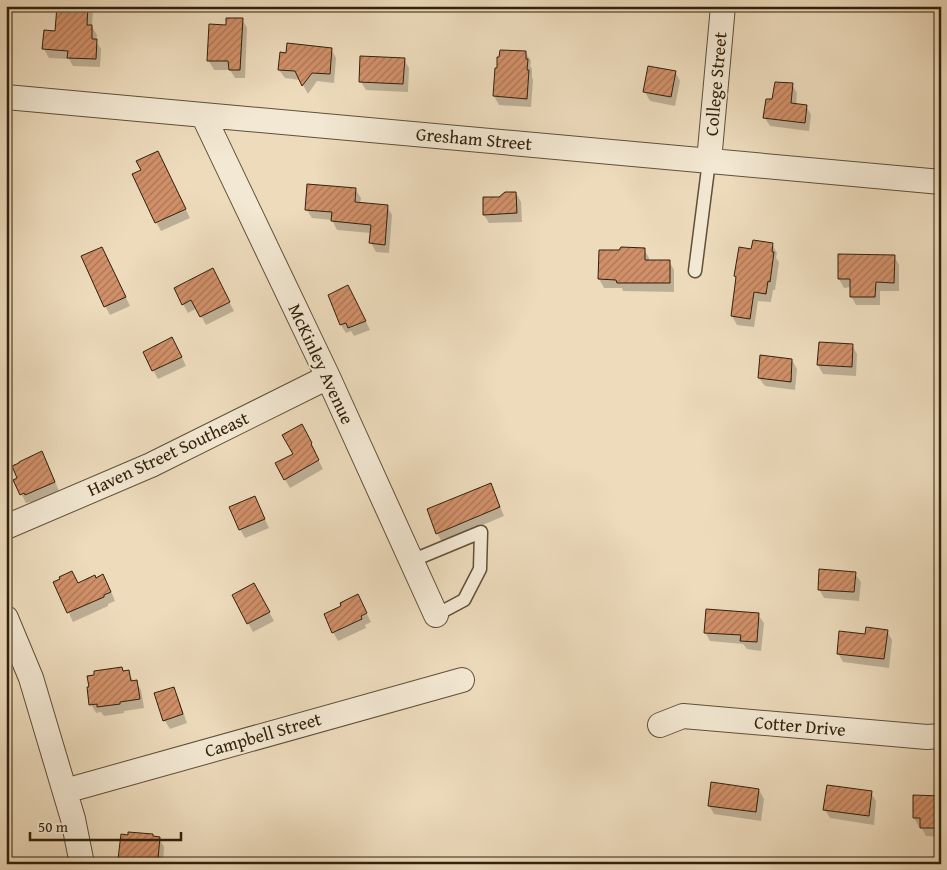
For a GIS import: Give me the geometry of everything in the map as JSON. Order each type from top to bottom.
[{"type":"street","name":"College Street","points":[[709,161],[723,6]]},
{"type":"street","name":"Gresham Street","points":[[6,97],[941,182]]},
{"type":"street","name":"McKinley Avenue","points":[[203,115],[328,377],[436,615]]},
{"type":"street","name":"Haven Street Southeast","points":[[6,527],[151,465],[328,377]]},
{"type":"street","points":[[6,618],[31,678],[73,819],[82,864]]},
{"type":"street","name":"Campbell Street","points":[[65,791],[462,680]]},
{"type":"street","name":"Cotter Drive","points":[[660,724],[684,716],[926,737],[941,736]]},
{"type":"lane","points":[[695,271],[709,161]]},
{"type":"lane","points":[[411,561],[481,532],[480,569],[464,600],[436,615]]},
{"type":"building","points":[[57,6],[88,6],[87,25],[92,25],[92,39],[97,39],[96,59],[67,58],[68,51],[42,49],[44,30],[55,31]]},
{"type":"building","points":[[226,18],[243,18],[240,70],[229,70],[228,61],[207,61],[209,24],[226,25]]},
{"type":"building","points":[[287,43],[332,48],[330,74],[312,73],[302,86],[295,71],[278,70],[280,52],[286,53]]},
{"type":"building","points":[[500,50],[526,51],[526,59],[528,59],[527,70],[529,70],[527,99],[493,96],[495,68],[497,68],[497,57],[499,57]]},
{"type":"building","points":[[360,56],[405,58],[403,84],[359,82]]},
{"type":"building","points":[[648,66],[676,71],[671,97],[643,92]]},
{"type":"building","points":[[775,82],[793,83],[791,103],[807,105],[805,123],[763,118],[766,99],[772,99]]},
{"type":"building","points":[[158,151],[186,209],[155,223],[132,174],[141,170],[136,161]]},
{"type":"building","points":[[307,184],[356,188],[355,202],[388,205],[385,245],[369,243],[371,225],[331,221],[332,212],[305,210]]},
{"type":"building","points":[[505,192],[516,192],[517,213],[483,215],[483,197],[499,197]]},
{"type":"building","points":[[753,240],[773,243],[772,252],[774,252],[770,282],[768,281],[766,294],[754,292],[750,319],[731,316],[736,277],[734,276],[739,247],[751,249]]},
{"type":"building","points":[[102,247],[126,297],[104,307],[81,256]]},
{"type":"building","points":[[621,247],[645,248],[645,260],[670,260],[670,283],[617,283],[616,280],[598,279],[599,250],[619,250]]},
{"type":"building","points":[[838,254],[895,255],[894,283],[876,282],[875,297],[850,297],[850,279],[838,279]]},
{"type":"building","points":[[213,268],[230,302],[200,317],[191,300],[182,305],[174,288]]},
{"type":"building","points":[[348,285],[366,321],[348,328],[346,323],[340,325],[328,295]]},
{"type":"building","points":[[172,337],[182,357],[152,371],[143,352]]},
{"type":"building","points":[[819,342],[853,344],[852,367],[817,365]]},
{"type":"building","points":[[760,355],[792,359],[791,382],[758,378]]},
{"type":"building","points":[[302,424],[319,460],[284,480],[275,463],[293,454],[282,435]]},
{"type":"building","points":[[42,451],[55,482],[25,495],[24,493],[20,495],[13,480],[17,478],[12,466]]},
{"type":"building","points":[[491,483],[500,507],[436,534],[427,509]]},
{"type":"building","points":[[255,496],[265,519],[239,530],[229,507]]},
{"type":"building","points":[[819,569],[856,572],[854,592],[818,590]]},
{"type":"building","points":[[72,571],[78,583],[95,575],[96,578],[103,574],[111,592],[67,613],[53,582]]},
{"type":"building","points":[[254,583],[270,612],[247,624],[232,595]]},
{"type":"building","points":[[358,594],[367,613],[361,616],[362,619],[332,633],[324,614],[341,606],[340,603]]},
{"type":"building","points":[[706,609],[759,613],[757,642],[740,641],[741,635],[704,633]]},
{"type":"building","points":[[866,627],[888,630],[884,659],[837,654],[839,631],[865,634]]},
{"type":"building","points":[[122,667],[123,671],[129,670],[131,681],[137,680],[140,699],[97,707],[97,704],[89,705],[87,676],[94,675],[94,671]]},
{"type":"building","points":[[174,687],[183,714],[163,721],[154,693]]},
{"type":"building","points":[[711,782],[759,789],[756,812],[708,806]]},
{"type":"building","points":[[827,785],[872,791],[869,816],[823,810]]},
{"type":"building","points":[[913,795],[941,796],[940,828],[920,828],[920,818],[913,818]]},
{"type":"building","points":[[128,832],[153,834],[153,836],[160,837],[158,859],[151,858],[151,862],[118,859],[121,834],[128,835]]}]
